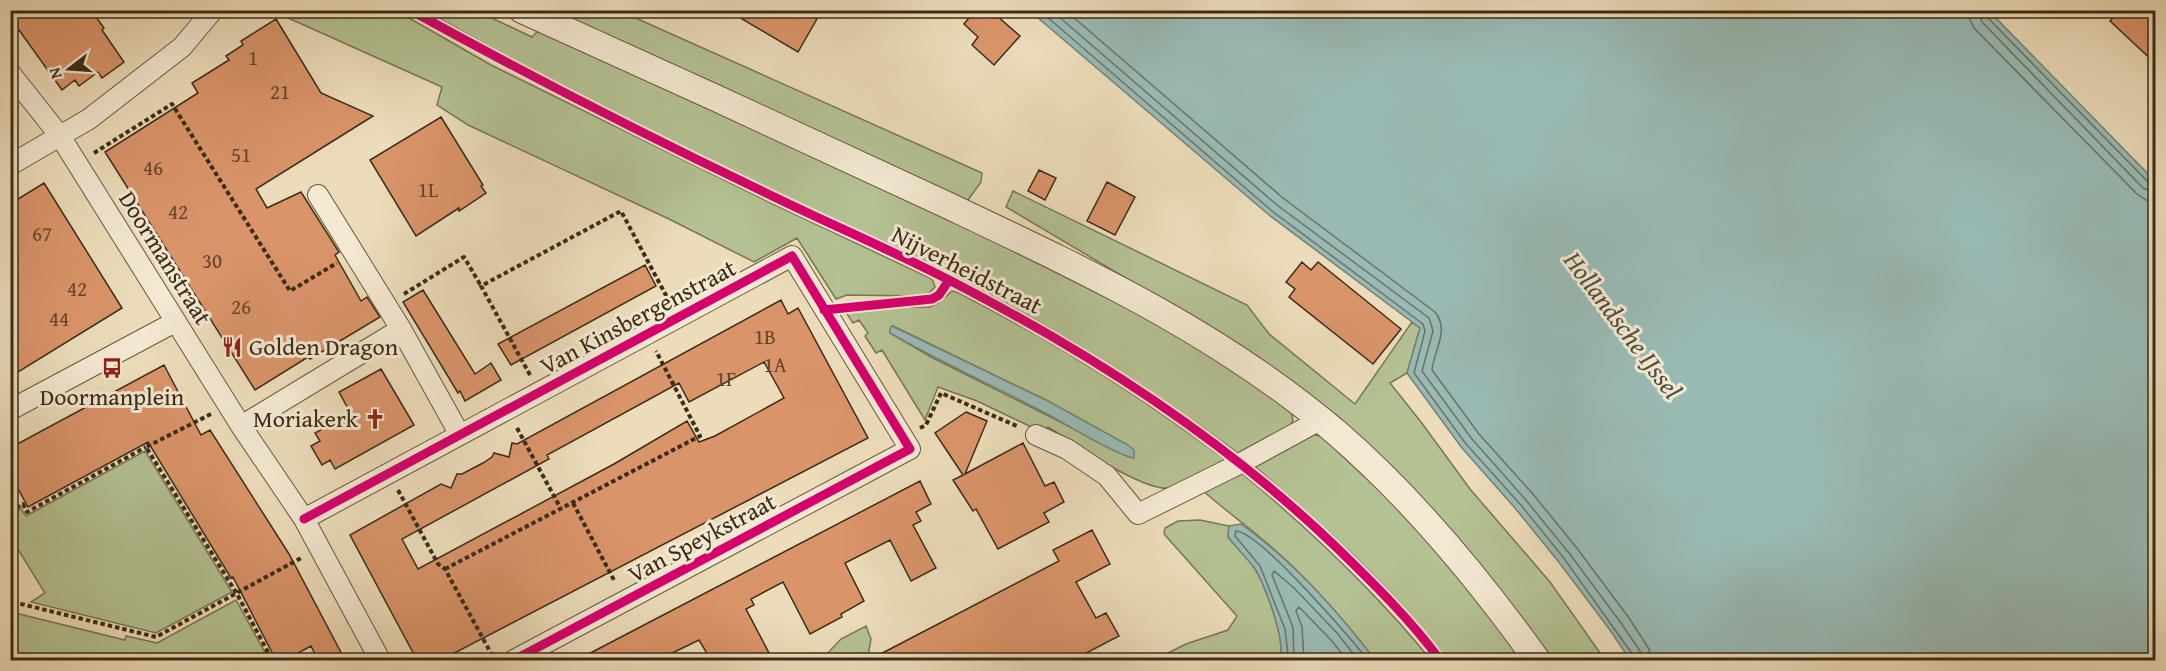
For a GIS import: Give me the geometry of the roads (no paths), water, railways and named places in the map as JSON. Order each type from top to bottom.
[{"type":"street","points":[[10,165],[89,119],[182,46],[213,10]]},
{"type":"street","name":"Nijverheidstraat","points":[[522,10],[775,124],[1104,280],[1226,350],[1280,388],[1351,445],[1392,485],[1456,555],[1537,660]]},
{"type":"street","name":"Doormanstraat","points":[[10,73],[60,136],[227,405],[304,519],[380,660]]},
{"type":"street","points":[[318,195],[401,329],[460,435]]},
{"type":"street","name":"Van Kinsbergenstraat","points":[[304,519],[792,256],[906,444]]},
{"type":"street","points":[[10,411],[175,322]]},
{"type":"street","points":[[241,426],[401,329]]},
{"type":"street","points":[[1036,435],[1068,449],[1107,476],[1138,514],[1241,463],[1320,420]]},
{"type":"street","name":"Van Speykstraat","points":[[514,660],[625,601],[906,444]]},
{"type":"water","name":"Hollandsche IJssel","points":[[1030,11],[1989,11],[2155,181],[2155,660],[1630,660],[1558,561],[1462,448],[1407,373],[1420,328],[1269,215]]},
{"type":"water","points":[[892,326],[1048,401],[1128,445],[1134,450],[1134,458],[1104,446],[1049,415],[910,344],[890,333]]},
{"type":"water","points":[[1241,524],[1279,554],[1313,587],[1375,660],[1279,660],[1281,653],[1278,628],[1263,585],[1253,566],[1228,537],[1229,526]]},
{"type":"place","name":"Golden Dragon","points":[[232,347]]},
{"type":"place","name":"Doormanplein","points":[[112,368]]},
{"type":"place","name":"Moriakerk","points":[[375,419]]}]
